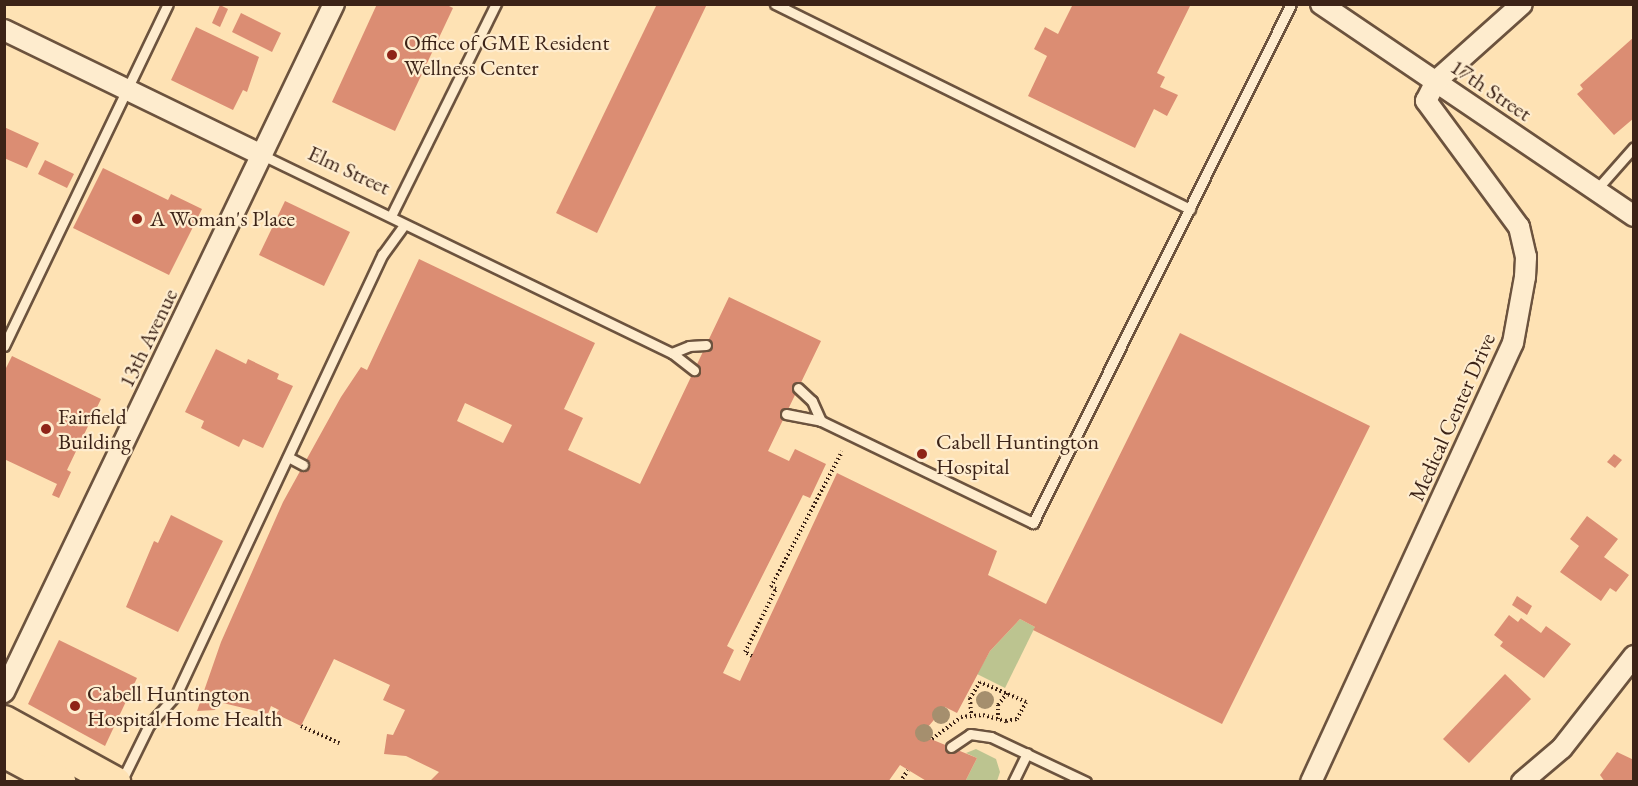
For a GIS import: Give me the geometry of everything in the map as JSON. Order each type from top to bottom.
[{"type":"main road","points":[[4,721],[115,782]]},
{"type":"main road","points":[[4,752],[60,782]]},
{"type":"street","name":"13th Avenue","points":[[4,692],[334,4]]},
{"type":"street","name":"17th Street","points":[[1321,4],[1634,216]]},
{"type":"street","points":[[1436,81],[1522,4]]},
{"type":"street","name":"Elm Street","points":[[4,30],[262,154]]},
{"type":"street","name":"Medical Center Drive","points":[[1311,782],[1503,368],[1523,299],[1526,257],[1519,227],[1428,108],[1428,91],[1436,81]]},
{"type":"street","points":[[1522,782],[1562,748],[1634,656]]},
{"type":"lane","points":[[4,345],[168,4]]},
{"type":"lane","points":[[391,216],[496,4]]},
{"type":"lane","points":[[775,4],[1190,209]]},
{"type":"lane","points":[[786,414],[821,421],[1033,523],[1291,4]]},
{"type":"lane","points":[[1596,190],[1634,147]]},
{"type":"lane","name":"Elm Street","points":[[262,154],[391,216],[403,226],[672,353],[694,370]]},
{"type":"lane","points":[[121,782],[149,725],[176,695],[382,254],[403,226]]},
{"type":"lane","points":[[672,353],[689,346],[706,345]]},
{"type":"lane","points":[[798,388],[812,401],[821,421]]},
{"type":"lane","points":[[288,457],[303,465]]},
{"type":"lane","points":[[951,747],[960,738],[979,734],[1027,753],[1086,782]]},
{"type":"lane","points":[[1012,782],[1027,753]]},
{"type":"path","points":[[752,656],[745,652],[776,589],[771,587],[842,452]]},
{"type":"path","points":[[971,714],[968,697],[980,682],[1026,702]]},
{"type":"path","points":[[998,718],[998,705],[1007,692]]},
{"type":"path","points":[[301,726],[339,743]]},
{"type":"path","points":[[900,782],[908,770]]},
{"type":"green space","points":[[1020,619],[1035,627],[1005,688],[977,674],[990,651]]},
{"type":"green space","points":[[976,749],[996,759],[1000,772],[997,781],[965,782],[977,758],[966,753]]},
{"type":"building","name":"Office of GME Resident Wellness Center","points":[[377,4],[445,4],[453,8],[395,131],[332,102]]},
{"type":"building","points":[[657,4],[707,4],[597,233],[556,213]]},
{"type":"building","points":[[1073,4],[1191,4],[1157,73],[1165,77],[1160,87],[1178,95],[1167,116],[1154,109],[1135,148],[1028,96],[1047,56],[1034,49],[1045,27],[1058,34]]},
{"type":"building","points":[[220,5],[228,9],[220,27],[212,23]]},
{"type":"building","points":[[241,13],[281,33],[272,52],[232,32]]},
{"type":"building","points":[[196,27],[259,57],[247,92],[243,90],[233,110],[171,80]]},
{"type":"building","points":[[1634,37],[1634,118],[1614,135],[1577,94],[1583,89],[1580,85]]},
{"type":"building","points":[[4,127],[39,143],[27,168],[4,158]]},
{"type":"building","points":[[45,160],[74,174],[67,188],[38,174]]},
{"type":"building","name":"A Woman's Place","points":[[103,168],[168,200],[171,194],[202,209],[169,275],[73,228]]},
{"type":"building","points":[[285,201],[350,232],[324,286],[259,255]]},
{"type":"building","points":[[419,259],[595,343],[564,409],[583,418],[568,450],[640,484],[729,297],[821,341],[768,451],[789,461],[795,449],[826,464],[810,498],[803,495],[727,646],[734,650],[723,673],[740,681],[837,473],[997,551],[988,575],[1046,604],[1180,333],[1370,426],[1222,724],[1033,630],[1035,627],[1020,619],[990,651],[957,713],[945,707],[921,735],[977,758],[965,782],[928,782],[900,765],[888,782],[429,782],[439,772],[406,756],[384,754],[387,734],[393,735],[405,710],[383,700],[390,685],[334,659],[301,726],[276,714],[279,710],[271,706],[268,714],[223,703],[222,697],[215,710],[197,711],[221,642],[283,502],[341,397],[361,367],[367,370]],"holes":[[[465,403],[512,425],[503,443],[457,421]]]},
{"type":"building","points":[[216,349],[246,364],[248,359],[279,374],[277,379],[293,386],[263,448],[243,439],[239,447],[201,428],[204,421],[185,412]]},
{"type":"building","name":"Fairfield Building","points":[[12,356],[101,399],[67,470],[71,472],[59,498],[52,495],[57,484],[4,459],[4,372]]},
{"type":"building","points":[[1614,454],[1622,460],[1615,468],[1607,462]]},
{"type":"building","points":[[171,515],[223,541],[178,632],[126,607],[154,541],[158,543]]},
{"type":"building","points":[[1587,516],[1618,539],[1604,557],[1629,575],[1616,592],[1610,588],[1601,601],[1560,572],[1579,546],[1570,539]]},
{"type":"building","points":[[1517,596],[1532,606],[1527,615],[1512,605]]},
{"type":"building","points":[[1509,615],[1518,622],[1521,618],[1541,633],[1546,626],[1571,644],[1544,678],[1500,646],[1503,642],[1494,635]]},
{"type":"building","points":[[59,640],[137,678],[105,746],[28,704]]},
{"type":"building","points":[[1505,674],[1531,699],[1469,763],[1443,739]]},
{"type":"building","points":[[1617,752],[1634,760],[1634,782],[1605,782],[1600,775]]},
{"type":"place","name":"Office of GME Resident Wellness Center","points":[[392,55]]},
{"type":"place","name":"A Woman's Place","points":[[137,219]]},
{"type":"place","name":"Fairfield Building","points":[[46,429]]},
{"type":"place","name":"Cabell Huntington Hospital","points":[[922,454]]},
{"type":"place","name":"Cabell Huntington Hospital Home Health","points":[[75,706]]}]
